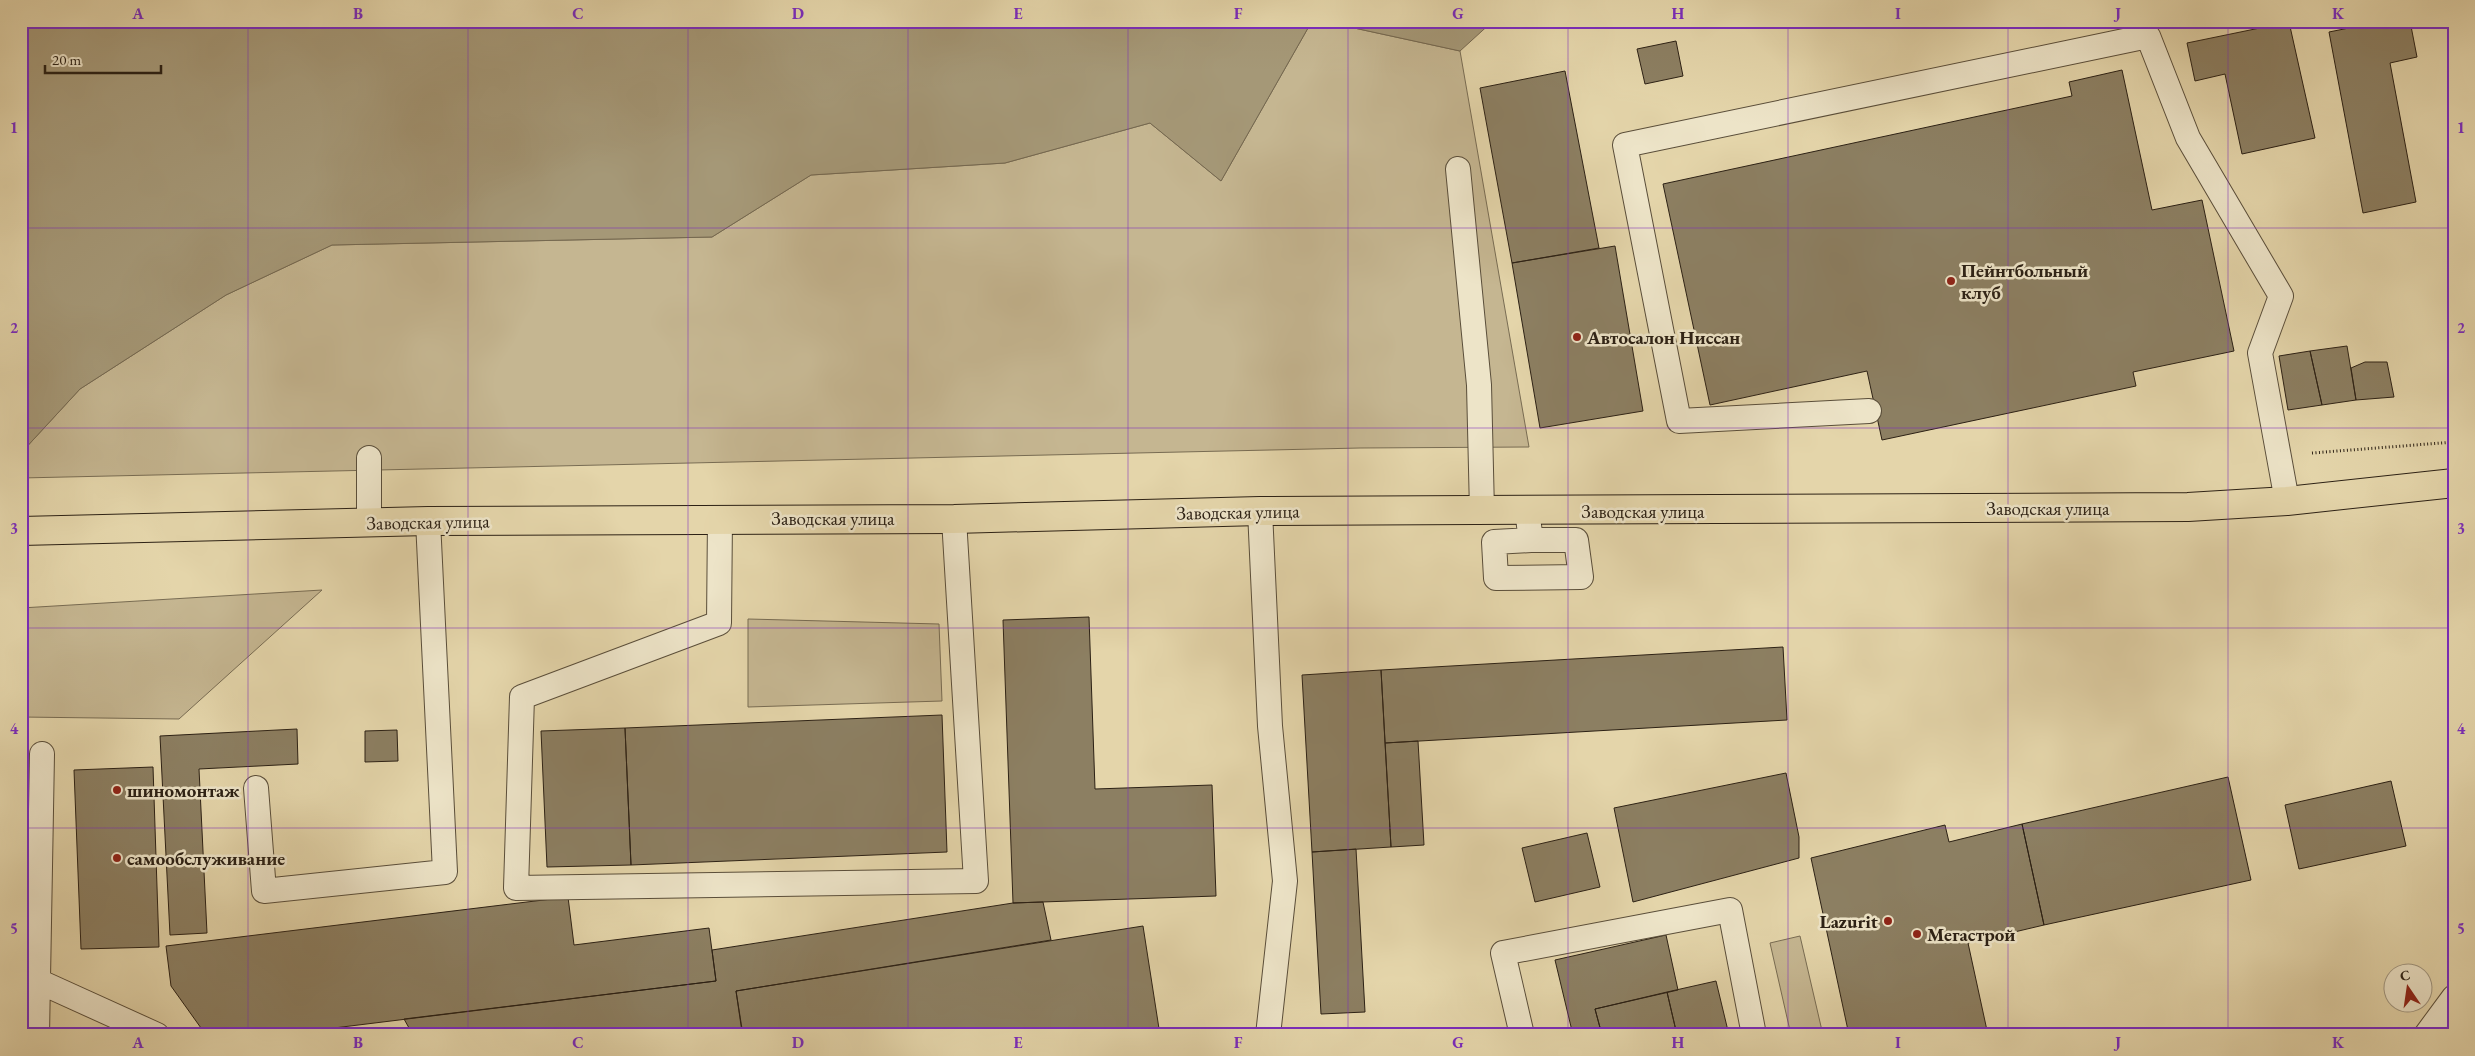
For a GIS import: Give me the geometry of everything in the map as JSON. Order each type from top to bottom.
[{"type":"main road","name":"Заводская улица","points":[[21,531],[428,521],[954,518],[1260,511],[2188,507],[2287,501],[2454,482]]},
{"type":"lane","points":[[1869,411],[1679,421],[1625,145],[2148,36],[2188,138],[2281,296],[2260,353],[2287,501]]},
{"type":"lane","points":[[1458,169],[1479,385],[1482,511]]},
{"type":"lane","points":[[369,458],[369,523]]},
{"type":"lane","points":[[1260,511],[1270,726],[1285,881],[1268,1035]]},
{"type":"lane","points":[[1527,511],[1531,540]]},
{"type":"lane","points":[[720,518],[719,623],[522,697],[516,888],[976,881],[954,518]]},
{"type":"lane","points":[[256,788],[264,891],[445,872],[428,521]]},
{"type":"lane","points":[[37,1035],[42,754]]},
{"type":"lane","points":[[1522,1035],[1503,952],[1730,910],[1754,1035]]},
{"type":"lane","points":[[38,981],[157,1035]]},
{"type":"lane","points":[[2426,1035],[2454,997]]},
{"type":"path","points":[[2278,456],[2454,442]]},
{"type":"shaded area","points":[[21,21],[1312,21],[1221,181],[1150,123],[1005,163],[811,175],[712,237],[332,245],[226,295],[80,389],[21,453]]},
{"type":"shaded area","points":[[1312,21],[1322,21],[1460,51],[1529,447],[1360,448],[21,478],[21,453],[80,389],[226,295],[332,245],[712,237],[811,175],[1005,163],[1150,123],[1221,181]]},
{"type":"shaded area","points":[[1322,21],[1493,21],[1460,51]]},
{"type":"shaded area","points":[[322,590],[179,719],[21,717],[21,608]]},
{"type":"shaded area","points":[[748,619],[939,624],[942,701],[748,707]]},
{"type":"shaded area","points":[[1800,936],[1823,1035],[1791,1035],[1770,943]]},
{"type":"building","points":[[2384,21],[2410,21],[2417,57],[2390,63],[2416,202],[2363,213],[2329,32]]},
{"type":"building","points":[[2289,22],[2315,138],[2242,154],[2225,74],[2195,81],[2187,43]]},
{"type":"building","points":[[1676,41],[1683,76],[1645,84],[1637,49]]},
{"type":"building","name":"Пейнтбольный клуб","points":[[2122,70],[2152,210],[2202,200],[2234,351],[2133,372],[2136,386],[1882,440],[1867,371],[1710,405],[1663,184],[2072,96],[2069,82]]},
{"type":"building","points":[[1565,71],[1599,248],[1512,263],[1480,88]]},
{"type":"building","name":"Автосалон Ниссан","points":[[1615,246],[1643,411],[1540,428],[1512,263]]},
{"type":"building","points":[[2347,346],[2356,400],[2322,405],[2310,351]]},
{"type":"building","points":[[2310,351],[2322,405],[2288,410],[2279,356]]},
{"type":"building","points":[[2365,362],[2387,362],[2394,397],[2356,400],[2351,368]]},
{"type":"building","points":[[1089,617],[1095,789],[1212,785],[1216,896],[1013,903],[1003,620]]},
{"type":"building","points":[[1783,647],[1787,720],[1385,743],[1381,670]]},
{"type":"building","points":[[1381,670],[1391,847],[1312,852],[1302,675]]},
{"type":"building","points":[[942,715],[947,852],[631,865],[625,728]]},
{"type":"building","points":[[625,728],[631,865],[547,867],[541,731]]},
{"type":"building","points":[[297,729],[298,764],[199,769],[207,933],[170,935],[160,736]]},
{"type":"building","points":[[397,730],[398,761],[365,762],[365,731]]},
{"type":"building","points":[[1418,741],[1424,845],[1391,847],[1385,743]]},
{"type":"building","name":"самообслуживание","points":[[153,767],[159,947],[81,949],[74,770]]},
{"type":"building","points":[[1786,773],[1799,837],[1799,858],[1633,902],[1614,808]]},
{"type":"building","name":"Мегастрой","points":[[2228,777],[2251,880],[2044,925],[2022,824]]},
{"type":"building","points":[[2391,781],[2406,846],[2299,869],[2285,805]]},
{"type":"building","name":"Мегастрой","points":[[2022,824],[2044,925],[1968,943],[1988,1035],[1849,1035],[1811,858],[1945,825],[1949,842]]},
{"type":"building","points":[[1587,833],[1600,887],[1535,902],[1522,848]]},
{"type":"building","points":[[1356,849],[1365,1012],[1321,1014],[1312,852]]},
{"type":"building","points":[[568,897],[574,945],[709,928],[716,981],[277,1035],[206,1035],[171,986],[166,946]]},
{"type":"building","points":[[1043,902],[1051,940],[736,991],[742,1032],[721,1035],[413,1035],[404,1019],[716,981],[712,950],[1013,903]]},
{"type":"building","points":[[1143,926],[1160,1035],[743,1035],[736,991]]},
{"type":"building","points":[[1666,935],[1678,990],[1595,1009],[1602,1035],[1573,1035],[1555,960]]},
{"type":"building","points":[[1716,981],[1729,1035],[1677,1035],[1667,992]]},
{"type":"building","points":[[1667,992],[1677,1035],[1602,1035],[1595,1009]]},
{"type":"place","name":"Пейнтбольный клуб","points":[[1951,281]]},
{"type":"place","name":"Автосалон Ниссан","points":[[1577,337]]},
{"type":"place","name":"шиномонтаж","points":[[117,790]]},
{"type":"place","name":"самообслуживание","points":[[117,858]]},
{"type":"place","name":"Lazurit","points":[[1888,921]]},
{"type":"place","name":"Мегастрой","points":[[1917,934]]}]
